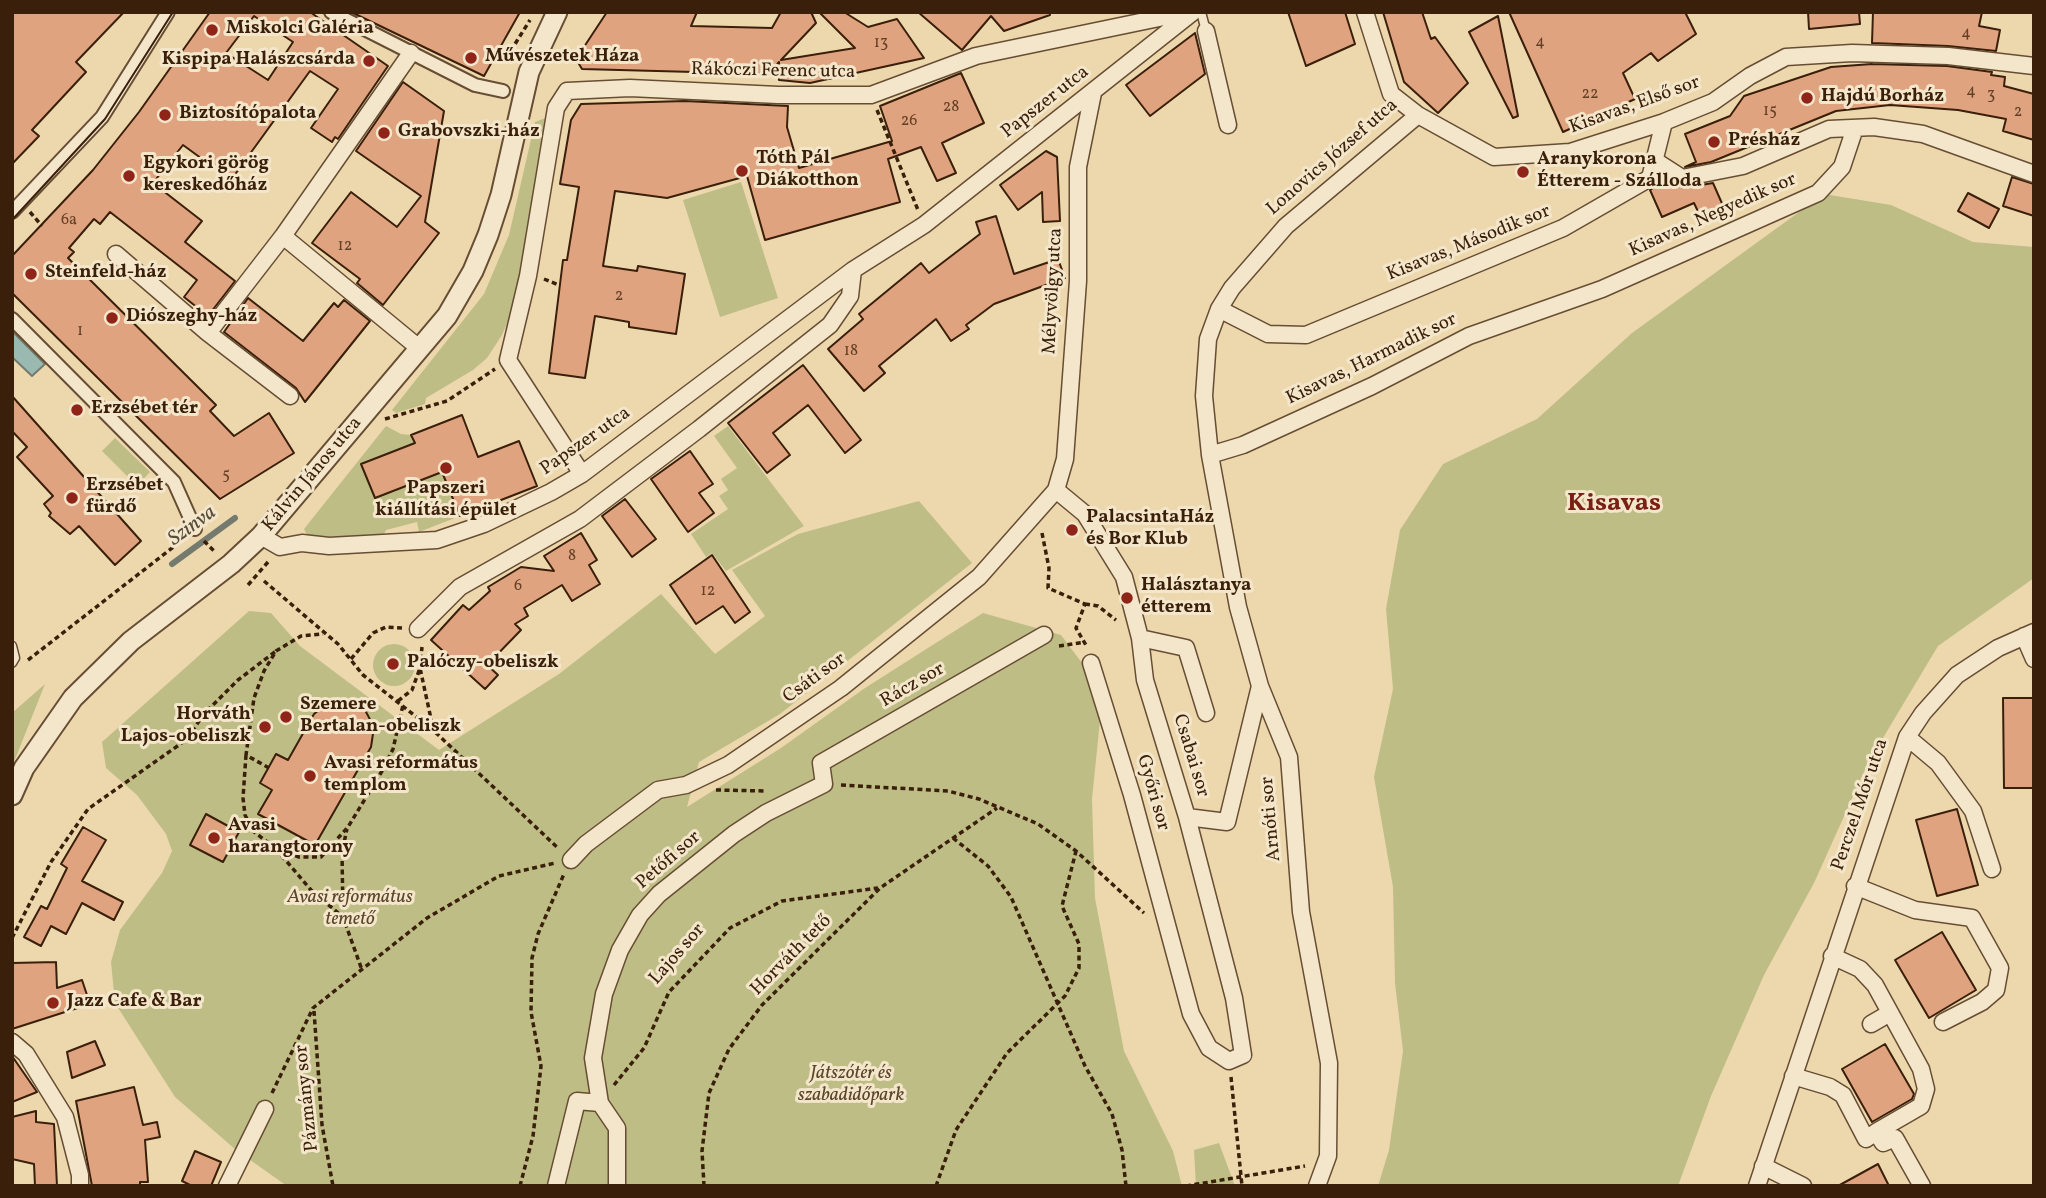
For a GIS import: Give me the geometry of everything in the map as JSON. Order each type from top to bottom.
[{"type":"street","points":[[12,212],[102,117],[168,12]]},
{"type":"street","points":[[331,12],[475,85],[513,92]]},
{"type":"street","name":"Kálvin János utca","points":[[12,795],[24,768],[73,698],[131,641],[261,537],[447,316],[473,271],[501,195],[513,92],[557,12]]},
{"type":"street","name":"Papszer utca","points":[[280,547],[302,544],[329,547],[437,540],[484,524],[582,474],[853,270],[924,225],[1093,93],[1190,12]]},
{"type":"street","name":"Rákóczi Ferenc utca","points":[[508,360],[528,276],[556,108],[567,91],[576,88],[871,95],[976,56],[1190,12]]},
{"type":"street","name":"Lonovics József utca","points":[[1210,455],[1204,396],[1208,339],[1219,309],[1233,288],[1286,226],[1418,115],[1391,94],[1365,12]]},
{"type":"street","points":[[1206,31],[1228,125]]},
{"type":"street","points":[[208,332],[283,236],[411,52]]},
{"type":"street","name":"Kisavas, Első sor","points":[[1418,115],[1494,158],[1570,152],[1664,122],[1713,102],[1750,76],[1786,57],[1852,53],[1948,56],[2034,66]]},
{"type":"street","name":"Mélyvölgy utca","points":[[1056,490],[1065,459],[1078,281],[1078,167],[1093,93]]},
{"type":"street","points":[[1664,122],[1654,160],[1682,178],[1743,166],[1829,129],[1874,127],[1923,134],[2034,174]]},
{"type":"street","name":"Kisavas, Negyedik sor","points":[[1554,306],[1602,289],[1818,193],[1842,167],[1855,128]]},
{"type":"street","name":"Kisavas, Második sor","points":[[1219,309],[1268,334],[1306,335],[1563,228],[1650,178],[1654,160]]},
{"type":"street","points":[[283,236],[419,348]]},
{"type":"street","points":[[116,254],[208,332],[290,396]]},
{"type":"street","points":[[418,629],[460,587],[580,519],[830,325],[850,296],[853,270]]},
{"type":"street","name":"Kisavas, Harmadik sor","points":[[1210,455],[1243,445],[1360,392],[1469,336],[1554,306]]},
{"type":"street","points":[[12,319],[174,482],[195,529]]},
{"type":"street","points":[[508,360],[582,474]]},
{"type":"street","name":"Arnóti sor","points":[[1210,455],[1238,607],[1259,686],[1289,757],[1301,912],[1329,1063],[1328,1156],[1317,1186]]},
{"type":"street","name":"Csáti sor","points":[[571,860],[586,844],[658,790],[686,785],[728,765],[841,688],[979,577],[1056,490]]},
{"type":"street","name":"Csabai sor","points":[[1056,490],[1085,514],[1124,577],[1140,638],[1145,680],[1187,817],[1234,998],[1236,1058]]},
{"type":"street","points":[[261,537],[280,547]]},
{"type":"street","name":"Perczel Mór utca","points":[[1757,1186],[1855,886],[1907,737],[1923,713],[1957,675],[1998,648],[2029,634],[2034,659]]},
{"type":"street","points":[[1140,638],[1186,648],[1206,713]]},
{"type":"street","name":"Rácz sor","points":[[824,784],[821,763],[1049,641]]},
{"type":"street","name":"Győri sor","points":[[1091,663],[1132,795],[1191,1014],[1209,1048],[1236,1058]]},
{"type":"street","points":[[1187,817],[1227,822],[1259,686]]},
{"type":"street","name":"Perczel Mór utca","points":[[1907,737],[1938,763],[1973,811],[1992,869]]},
{"type":"street","name":"Petőfi sor","points":[[600,1103],[593,1058],[604,994],[620,950],[640,915],[659,894],[734,834],[766,813],[824,784]]},
{"type":"street","name":"Perczel Mór utca","points":[[1855,886],[1914,910],[1972,918],[2000,968],[1996,990],[1982,1002],[1943,1022]]},
{"type":"street","points":[[1793,1076],[1830,1087],[1843,1095],[1866,1139],[1921,1106],[1926,1089],[1921,1069],[1875,985],[1860,969],[1832,956]]},
{"type":"street","points":[[1871,1024],[1890,1013]]},
{"type":"street","points":[[12,1042],[26,1054],[65,1117],[80,1175],[80,1186]]},
{"type":"street","points":[[556,1186],[577,1101],[600,1103],[617,1128],[617,1186]]},
{"type":"street","points":[[227,1186],[265,1109]]},
{"type":"street","points":[[1876,1132],[1883,1143],[1895,1138],[1922,1186]]},
{"type":"street","points":[[1763,1166],[1804,1186]]},
{"type":"lane","points":[[1201,12],[1206,31]]},
{"type":"lane","points":[[12,646],[15,658],[12,663]]},
{"type":"path","points":[[871,95],[924,225]]},
{"type":"path","points":[[380,420],[447,401],[508,360]]},
{"type":"path","points":[[1036,513],[1049,568],[1048,588],[1085,604],[1098,606],[1140,638]]},
{"type":"path","points":[[23,664],[195,529]]},
{"type":"path","points":[[253,591],[248,585],[280,547]]},
{"type":"path","points":[[264,581],[323,634],[338,644],[363,675],[433,730],[571,860]]},
{"type":"path","points":[[1085,604],[1076,628],[1085,642],[1091,663]]},
{"type":"path","points":[[351,659],[373,633],[386,627]]},
{"type":"path","points":[[12,938],[51,862],[88,809],[186,740],[204,714],[238,681],[276,651],[301,636],[323,634]]},
{"type":"path","points":[[1049,641],[1085,642]]},
{"type":"path","points":[[398,701],[412,690],[420,668],[422,646]]},
{"type":"path","points":[[276,651],[254,698],[246,755],[245,815],[253,831],[275,848],[311,890],[343,917]]},
{"type":"path","points":[[420,668],[433,730]]},
{"type":"path","points":[[275,848],[299,857],[321,857],[348,827],[393,749],[403,705]]},
{"type":"path","points":[[246,755],[269,768]]},
{"type":"path","points":[[824,784],[948,791],[979,799],[1038,824],[1076,851],[1168,935]]},
{"type":"path","points":[[686,785],[731,793],[768,791]]},
{"type":"path","name":"Horváth tető","points":[[704,1186],[702,1151],[709,1093],[729,1048],[762,1005],[880,888],[997,808]]},
{"type":"path","points":[[348,827],[342,852],[343,917],[362,970]]},
{"type":"path","points":[[954,838],[988,866],[1011,897],[1085,1066],[1112,1114],[1122,1150],[1126,1186]]},
{"type":"path","points":[[936,1186],[956,1130],[1007,1053],[1065,996],[1079,968],[1079,943],[1062,906],[1076,851]]},
{"type":"path","points":[[265,1109],[313,1008],[427,918],[499,876],[571,860]]},
{"type":"path","points":[[520,1186],[533,1136],[541,1066],[531,1013],[532,958],[552,897],[571,860]]},
{"type":"path","name":"Lajos sor","points":[[600,1103],[644,1048],[669,992],[730,928],[782,901],[880,888]]},
{"type":"path","name":"Pázmány sor","points":[[313,1008],[321,1125],[333,1186]]},
{"type":"path","points":[[1236,1058],[1242,1186]]},
{"type":"path","points":[[1186,1186],[1326,1163]]},
{"type":"green space","points":[[548,117],[517,300],[502,335],[487,358],[473,370],[426,398],[425,404],[396,413],[392,410],[484,294],[509,235],[535,122]]},
{"type":"green space","points":[[741,182],[778,298],[720,317],[683,200]]},
{"type":"green space","points":[[1824,194],[1891,205],[1973,242],[2034,247],[2034,578],[1938,646],[1868,763],[1814,883],[1764,975],[1711,1096],[1678,1186],[1378,1186],[1389,1150],[1403,1051],[1395,983],[1393,887],[1374,777],[1393,689],[1386,609],[1400,530],[1443,464],[1537,419],[1632,333]]},
{"type":"green space","points":[[386,426],[401,434],[411,435],[415,443],[362,464],[375,498],[442,472],[460,516],[419,532],[417,522],[386,530],[383,536],[308,537],[304,529]]},
{"type":"green space","points":[[728,426],[804,526],[726,571],[712,553],[706,557],[691,534],[728,509],[719,496],[728,490],[721,479],[737,468],[714,436]]},
{"type":"green space","points":[[115,438],[150,472],[137,486],[102,451]]},
{"type":"green space","points":[[919,501],[972,563],[780,714],[699,762],[687,807],[781,748],[865,688],[983,613],[1061,635],[1103,691],[1092,799],[1095,898],[1124,1051],[1173,1151],[1182,1186],[287,1186],[236,1150],[175,1097],[115,1003],[111,962],[120,930],[162,873],[172,851],[166,834],[137,795],[106,768],[102,742],[249,611],[271,613],[300,646],[439,750],[559,674],[661,594],[715,654],[765,616],[732,570],[798,534]]},
{"type":"green space","points":[[394,644],[409,650],[415,665],[409,680],[394,686],[379,680],[373,665],[379,650]]},
{"type":"green space","points":[[45,684],[12,767],[12,713]]},
{"type":"green space","points":[[1219,1143],[1235,1186],[1196,1186],[1194,1150]]},
{"type":"water","points":[[12,331],[45,364],[32,376],[12,357]]},
{"type":"building","points":[[12,12],[124,12],[76,62],[86,72],[32,130],[39,136],[12,164]]},
{"type":"building","points":[[210,12],[310,12],[388,66],[338,139],[335,137],[332,142],[311,128],[338,89],[310,71],[231,180],[183,145],[153,183],[202,221],[185,242],[235,281],[208,316],[184,297],[197,280],[110,212],[100,224],[94,219],[69,248],[74,252],[68,258],[216,405],[210,411],[234,436],[269,413],[294,453],[220,499],[12,293],[12,256],[93,170],[139,112]],"holes":[[[254,16],[293,42],[268,80],[226,53]]]},
{"type":"building","name":"Művészetek Háza","points":[[351,12],[520,12],[484,76]]},
{"type":"building","points":[[607,12],[697,12],[691,26],[772,28],[781,12],[811,12],[816,23],[781,60],[855,48],[819,12],[844,12],[868,27],[897,19],[924,58],[810,83],[779,80],[779,62],[769,74],[582,69],[576,59]]},
{"type":"building","points":[[918,12],[1049,12],[1050,15],[1004,31],[991,16],[962,50]]},
{"type":"building","points":[[1288,12],[1345,12],[1355,44],[1306,66]]},
{"type":"building","points":[[1383,12],[1422,12],[1431,39],[1435,37],[1468,83],[1438,113],[1404,82]]},
{"type":"building","points":[[1509,12],[1685,12],[1696,34],[1658,61],[1651,53],[1623,73],[1635,99],[1563,132]]},
{"type":"building","points":[[1808,12],[1859,12],[1860,24],[1809,29]]},
{"type":"building","points":[[1873,12],[1982,12],[1979,26],[2000,30],[1996,51],[1872,43]]},
{"type":"building","points":[[1498,16],[1518,116],[1513,118],[1469,32]]},
{"type":"building","points":[[1195,33],[1205,74],[1150,116],[1126,85]]},
{"type":"building","points":[[1872,64],[1947,66],[1992,72],[1991,75],[2005,77],[2004,86],[2034,94],[2034,140],[2003,131],[2006,119],[1958,110],[1890,105],[1836,111],[1711,162],[1685,167],[1696,162],[1685,134],[1730,116],[1744,96],[1831,67]]},
{"type":"building","points":[[961,73],[984,123],[942,143],[956,173],[937,181],[921,147],[888,159],[900,202],[765,240],[747,176],[667,198],[615,191],[603,266],[637,271],[638,266],[685,274],[676,334],[629,327],[629,322],[595,316],[585,378],[549,373],[563,260],[567,260],[579,187],[560,184],[571,120],[581,104],[685,101],[788,106],[787,127],[799,168],[892,141],[880,106]]},
{"type":"building","points":[[403,82],[444,111],[425,222],[439,233],[383,305],[357,283],[360,279],[312,243],[351,192],[397,227],[421,196],[356,151]]},
{"type":"building","points":[[1046,151],[1057,157],[1060,221],[1043,222],[1042,192],[1018,210],[1000,185]]},
{"type":"building","points":[[1661,177],[1683,188],[1713,183],[1724,208],[1701,218],[1694,203],[1662,217],[1650,190],[1658,185]]},
{"type":"building","points":[[2012,177],[2034,184],[2034,216],[2003,206]]},
{"type":"building","points":[[1968,193],[1999,209],[1989,228],[1958,211]]},
{"type":"building","points":[[996,216],[1014,274],[1058,259],[1065,278],[994,304],[966,325],[969,329],[951,341],[936,319],[879,366],[885,373],[864,391],[828,349],[863,319],[859,314],[921,263],[929,273],[980,234],[976,222]]},
{"type":"building","points":[[248,298],[303,341],[334,303],[338,307],[344,300],[370,321],[305,402],[296,388],[224,332]]},
{"type":"building","points":[[803,365],[861,440],[845,453],[808,405],[773,433],[790,455],[767,473],[728,423]]},
{"type":"building","name":"Erzsébet fürdő","points":[[12,396],[141,541],[115,565],[79,526],[70,534],[49,516],[51,513],[44,504],[53,496],[17,457],[27,447],[12,431]]},
{"type":"building","name":"Papszeri kiállítási épület","points":[[462,415],[478,457],[519,441],[537,486],[460,516],[442,472],[375,498],[361,464],[415,443],[411,435]]},
{"type":"building","points":[[690,451],[713,484],[699,493],[714,513],[688,532],[651,479]]},
{"type":"building","points":[[625,499],[656,539],[632,557],[602,516]]},
{"type":"building","points":[[581,533],[597,560],[589,565],[600,584],[572,601],[562,585],[524,608],[528,616],[515,624],[521,630],[487,665],[498,675],[485,689],[431,640],[463,605],[469,610],[490,591],[488,587],[521,567],[554,571],[544,556]]},
{"type":"building","points":[[712,555],[750,612],[735,623],[723,606],[696,624],[670,585]]},
{"type":"building","points":[[2003,698],[2034,698],[2034,788],[2004,788]]},
{"type":"building","name":"Avasi református templom","points":[[348,700],[365,710],[374,727],[371,747],[315,845],[258,814],[272,790],[260,783],[276,754],[288,760],[314,714],[329,702]]},
{"type":"building","points":[[1957,809],[1978,885],[1937,896],[1916,820]]},
{"type":"building","name":"Avasi harangtorony","points":[[206,814],[239,832],[223,862],[190,845]]},
{"type":"building","points":[[83,827],[106,840],[82,881],[123,902],[114,920],[82,903],[66,934],[51,926],[41,946],[24,937],[41,906],[47,909],[67,868],[61,864]]},
{"type":"building","points":[[1942,932],[1976,990],[1929,1018],[1895,960]]},
{"type":"building","points":[[56,962],[57,988],[82,980],[90,1004],[12,1029],[12,963]]},
{"type":"building","points":[[95,1041],[105,1065],[72,1078],[67,1052]]},
{"type":"building","points":[[1885,1044],[1914,1094],[1912,1099],[1872,1122],[1842,1069]]},
{"type":"building","points":[[12,1056],[37,1092],[12,1102]]},
{"type":"building","points":[[134,1087],[143,1125],[157,1122],[160,1137],[145,1140],[148,1182],[140,1182],[140,1186],[92,1186],[76,1101]]},
{"type":"building","points":[[36,1111],[36,1122],[54,1124],[57,1186],[35,1186],[34,1164],[12,1159],[12,1117]]},
{"type":"building","points":[[195,1151],[221,1162],[211,1186],[192,1186],[182,1181]]},
{"type":"building","points":[[1878,1164],[1889,1186],[1838,1186]]},
{"type":"waterway","name":"Szinva","points":[[172,564],[235,518]]},
{"type":"tram line","points":[[12,220],[105,119],[173,12]]},
{"type":"place","name":"Miskolci Galéria","points":[[212,30]]},
{"type":"place","name":"Művészetek Háza","points":[[471,58]]},
{"type":"place","name":"Kispipa Halászcsárda","points":[[369,61]]},
{"type":"place","name":"Hajdú Borház","points":[[1807,98]]},
{"type":"place","name":"Biztosítópalota","points":[[165,115]]},
{"type":"place","name":"Grabovszki-ház","points":[[384,133]]},
{"type":"place","name":"Présház","points":[[1714,142]]},
{"type":"place","name":"Tóth Pál Diákotthon","points":[[742,171]]},
{"type":"place","name":"Aranykorona Étterem - Szálloda","points":[[1523,172]]},
{"type":"place","name":"Egykori görög kereskedőház","points":[[129,176]]},
{"type":"place","name":"Steinfeld-ház","points":[[31,274]]},
{"type":"place","name":"Diószeghy-ház","points":[[112,318]]},
{"type":"place","name":"Erzsébet tér","points":[[77,410]]},
{"type":"place","name":"Papszeri kiállítási épület","points":[[446,468]]},
{"type":"place","name":"Erzsébet fürdő","points":[[72,498]]},
{"type":"place","name":"PalacsintaHáz és Bor Klub","points":[[1072,530]]},
{"type":"place","name":"Halásztanya étterem","points":[[1127,598]]},
{"type":"place","name":"Palóczy-obeliszk","points":[[393,664]]},
{"type":"place","name":"Szemere Bertalan-obeliszk","points":[[286,717]]},
{"type":"place","name":"Horváth Lajos-obeliszk","points":[[265,727]]},
{"type":"place","name":"Avasi református templom","points":[[310,776]]},
{"type":"place","name":"Avasi harangtorony","points":[[214,838]]},
{"type":"place","name":"Jazz Cafe & Bar","points":[[53,1003]]},
{"type":"district","name":"Kisavas","points":[[1614,505]]},
{"type":"park label","name":"Avasi református temető","points":[[350,910]]},
{"type":"park label","name":"Játszótér és szabadidőpark","points":[[851,1086]]}]
